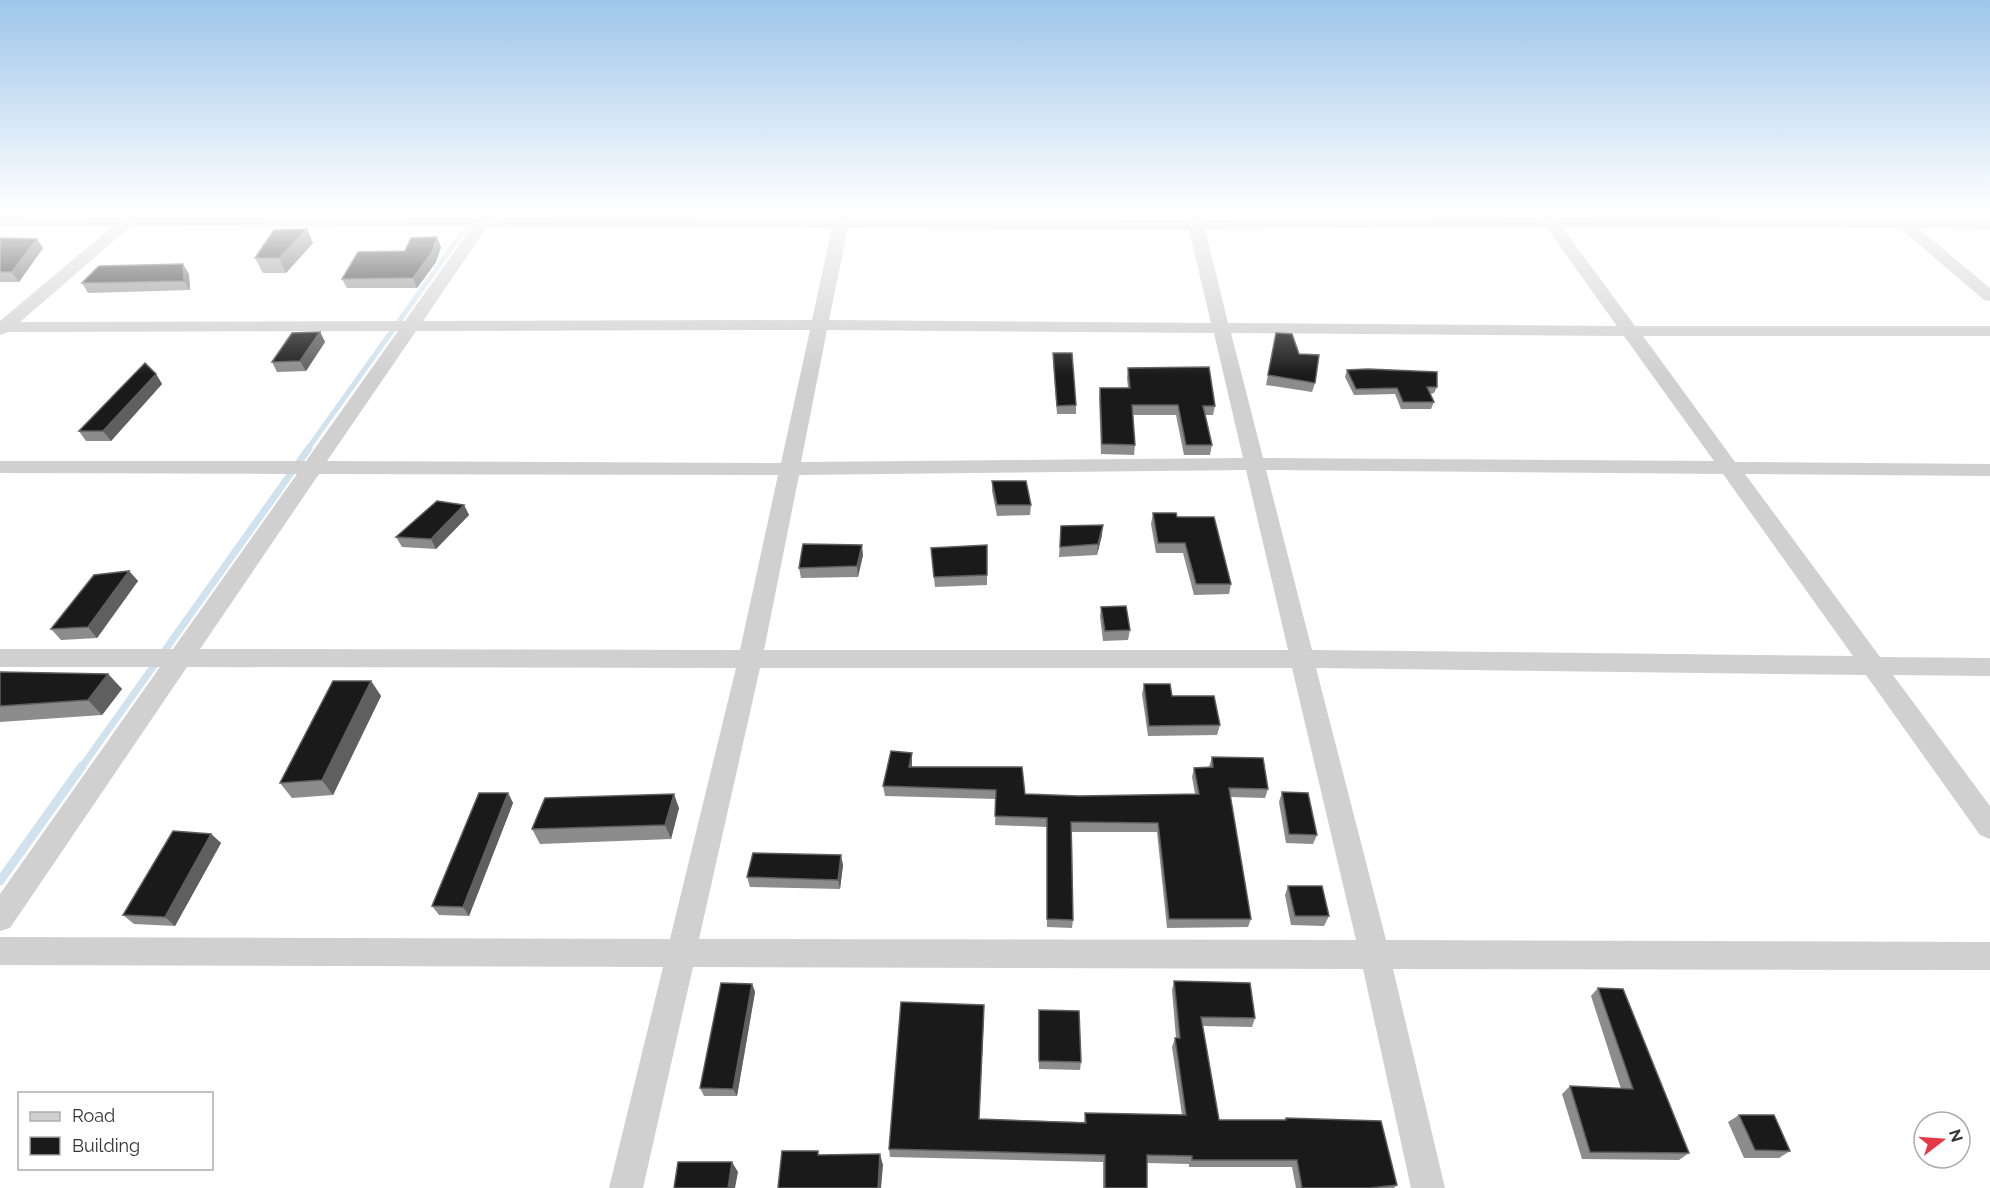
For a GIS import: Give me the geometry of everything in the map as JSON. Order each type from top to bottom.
[{"type":"street","points":[[2,328],[76,264]]},
{"type":"street","points":[[0,918],[453,264]]},
{"type":"street","points":[[626,1188],[750,660],[788,469],[833,264]]},
{"type":"street","points":[[1206,264],[1375,956],[1428,1188]]},
{"type":"street","points":[[1581,264],[1990,827]]},
{"type":"street","points":[[1952,264],[1990,296]]},
{"type":"street","points":[[2,328],[821,325],[1628,331],[1990,331]]},
{"type":"street","points":[[0,467],[311,470],[788,469],[1253,464],[1990,470]]},
{"type":"street","points":[[0,658],[1303,659],[1990,667]]},
{"type":"street","points":[[0,951],[1990,956]]},
{"type":"building","points":[[0,264],[18,264],[12,272],[0,272]]},
{"type":"building","points":[[183,264],[184,281],[82,283],[99,266]]},
{"type":"building","points":[[351,264],[423,264],[413,278],[342,279]]},
{"type":"building","points":[[320,332],[300,361],[272,362],[292,333]]},
{"type":"building","points":[[1276,333],[1292,334],[1299,354],[1319,355],[1315,383],[1268,375]]},
{"type":"building","points":[[1053,353],[1072,353],[1076,405],[1057,406]]},
{"type":"building","points":[[145,363],[156,374],[103,431],[79,431]]},
{"type":"building","points":[[1209,367],[1215,406],[1203,406],[1212,445],[1186,445],[1178,405],[1132,405],[1135,445],[1102,444],[1100,388],[1130,388],[1128,368]]},
{"type":"building","points":[[1347,370],[1437,372],[1437,387],[1427,387],[1434,402],[1403,402],[1397,388],[1356,389]]},
{"type":"building","points":[[992,481],[1026,481],[1031,505],[997,505]]},
{"type":"building","points":[[437,501],[464,505],[431,539],[396,537]]},
{"type":"building","points":[[1153,513],[1176,513],[1177,517],[1214,517],[1231,584],[1196,584],[1185,543],[1158,543]]},
{"type":"building","points":[[1103,525],[1098,544],[1060,547],[1061,526]]},
{"type":"building","points":[[803,544],[862,545],[857,566],[799,568]]},
{"type":"building","points":[[987,545],[987,575],[934,577],[931,548]]},
{"type":"building","points":[[129,571],[88,627],[51,629],[94,575]]},
{"type":"building","points":[[1126,606],[1130,630],[1105,631],[1101,607]]},
{"type":"building","points":[[0,672],[108,674],[88,700],[0,706]]},
{"type":"building","points":[[333,681],[371,681],[322,780],[280,783]]},
{"type":"building","points":[[1144,684],[1170,684],[1172,696],[1214,696],[1220,725],[1149,726]]},
{"type":"building","points":[[891,751],[912,753],[909,767],[1022,767],[1025,794],[1079,796],[1199,794],[1194,768],[1213,767],[1212,757],[1263,758],[1268,789],[1229,788],[1251,919],[1169,919],[1158,823],[1071,822],[1073,920],[1047,919],[1047,818],[995,816],[996,790],[883,786]]},
{"type":"building","points":[[1282,792],[1308,793],[1317,835],[1289,834]]},
{"type":"building","points":[[479,793],[508,793],[463,907],[432,906]]},
{"type":"building","points":[[674,794],[665,825],[532,829],[545,798]]},
{"type":"building","points":[[173,831],[211,834],[165,917],[123,915]]},
{"type":"building","points":[[753,853],[841,855],[838,880],[747,877]]},
{"type":"building","points":[[1288,886],[1322,886],[1329,916],[1295,916]]},
{"type":"building","points":[[1174,981],[1250,983],[1255,1018],[1201,1017],[1219,1120],[1286,1120],[1286,1118],[1381,1121],[1397,1185],[1369,1188],[1302,1188],[1297,1160],[1192,1160],[1192,1156],[1147,1155],[1147,1188],[1105,1188],[1105,1155],[889,1149],[901,1002],[984,1005],[979,1119],[1086,1123],[1085,1113],[1186,1115],[1175,1038],[1180,1038]]},
{"type":"building","points":[[721,983],[752,984],[733,1089],[700,1088]]},
{"type":"building","points":[[1598,988],[1623,989],[1689,1153],[1590,1152],[1570,1086],[1633,1089]]},
{"type":"building","points":[[1039,1010],[1079,1011],[1081,1062],[1039,1061]]},
{"type":"building","points":[[1739,1115],[1774,1115],[1790,1151],[1755,1150]]},
{"type":"building","points":[[782,1151],[818,1151],[818,1155],[880,1154],[878,1188],[778,1188]]},
{"type":"building","points":[[678,1162],[732,1162],[728,1188],[674,1188]]},
{"type":"waterway","points":[[307,450],[440,264]]},
{"type":"waterway","points":[[81,768],[309,448]]},
{"type":"waterway","points":[[0,881],[82,766]]}]
